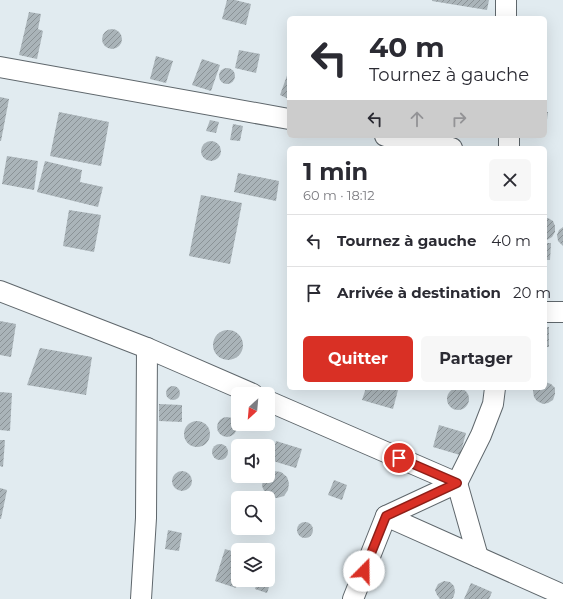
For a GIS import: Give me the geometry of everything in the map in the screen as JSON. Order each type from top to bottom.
[{"type":"street","points":[[506,0],[506,16]]},
{"type":"street","points":[[0,67],[287,119]]},
{"type":"street","points":[[396,138],[441,146]]},
{"type":"street","points":[[0,291],[147,348],[237,387]]},
{"type":"street","points":[[547,312],[563,312]]},
{"type":"street","points":[[142,599],[146,518],[147,348]]},
{"type":"street","points":[[353,599],[386,516],[457,483],[481,435],[493,404],[495,390]]},
{"type":"street","points":[[275,404],[457,483]]},
{"type":"street","points":[[457,483],[478,557]]},
{"type":"street","points":[[386,516],[563,596]]},
{"type":"building","points":[[227,0],[235,0],[251,4],[246,25],[222,19]]},
{"type":"building","points":[[432,0],[489,0],[487,10]]},
{"type":"building","points":[[29,12],[41,14],[38,29],[43,31],[37,59],[19,55]]},
{"type":"building","points":[[112,29],[119,32],[122,39],[119,46],[112,49],[105,46],[102,39],[105,32]]},
{"type":"building","points":[[239,50],[260,54],[256,73],[235,68]]},
{"type":"building","points":[[156,56],[173,61],[166,83],[150,79]]},
{"type":"building","points":[[202,59],[220,65],[211,91],[192,85]]},
{"type":"building","points":[[227,68],[233,70],[235,76],[233,82],[227,84],[221,82],[219,76],[221,70]]},
{"type":"building","points":[[287,76],[287,98],[280,95]]},
{"type":"building","points":[[0,97],[9,99],[1,141],[0,141]]},
{"type":"building","points":[[59,112],[109,122],[101,166],[50,156]]},
{"type":"building","points":[[210,120],[219,122],[216,133],[206,131]]},
{"type":"building","points":[[233,124],[243,126],[240,141],[230,140]]},
{"type":"building","points":[[211,141],[218,144],[221,151],[218,158],[211,161],[204,158],[201,151],[204,144]]},
{"type":"building","points":[[7,156],[38,161],[34,190],[2,184]]},
{"type":"building","points":[[45,161],[82,170],[80,182],[103,187],[98,207],[37,192]]},
{"type":"building","points":[[238,173],[279,181],[276,201],[234,192]]},
{"type":"building","points":[[201,195],[242,203],[230,264],[189,256]]},
{"type":"building","points":[[69,210],[101,215],[94,252],[63,246]]},
{"type":"building","points":[[547,218],[553,221],[555,226],[555,232],[552,237],[547,240]]},
{"type":"building","points":[[563,227],[563,246],[558,241],[557,235],[559,230]]},
{"type":"building","points":[[547,243],[551,243],[550,260],[547,260]]},
{"type":"building","points":[[0,321],[16,324],[11,357],[0,355]]},
{"type":"building","points":[[547,327],[549,327],[549,347],[547,347]]},
{"type":"building","points":[[228,330],[234,331],[242,339],[242,351],[234,359],[228,360],[222,359],[214,351],[213,345],[214,339],[222,331]]},
{"type":"building","points":[[40,348],[92,357],[86,395],[27,385]]},
{"type":"building","points":[[547,383],[555,388],[555,394],[553,400],[543,404],[537,401],[534,397],[533,391],[547,390]]},
{"type":"building","points":[[170,386],[176,386],[180,390],[180,396],[176,400],[170,400],[166,396],[166,390]]},
{"type":"building","points":[[365,390],[398,390],[393,409],[362,400]]},
{"type":"building","points":[[464,390],[469,399],[466,407],[458,410],[450,407],[447,399],[450,391]]},
{"type":"building","points":[[0,392],[12,393],[10,431],[0,430]]},
{"type":"building","points":[[159,404],[182,405],[182,422],[159,421]]},
{"type":"building","points":[[223,417],[231,417],[231,431],[237,431],[231,437],[223,437],[217,431],[217,423]]},
{"type":"building","points":[[197,421],[206,425],[210,434],[206,443],[197,447],[188,443],[184,434],[188,425]]},
{"type":"building","points":[[439,425],[466,433],[460,455],[433,447]]},
{"type":"building","points":[[0,440],[5,440],[3,467],[0,466]]},
{"type":"building","points":[[276,441],[302,449],[296,468],[275,462]]},
{"type":"building","points":[[217,444],[223,444],[228,449],[226,458],[223,460],[217,460],[212,455],[212,449]]},
{"type":"building","points":[[182,471],[189,474],[192,481],[189,488],[182,491],[175,488],[172,481],[175,474]]},
{"type":"building","points":[[275,471],[281,472],[287,477],[289,483],[288,490],[284,496],[277,498],[275,498],[275,491],[264,491],[262,483],[275,483]]},
{"type":"building","points":[[334,480],[347,485],[342,500],[328,495]]},
{"type":"building","points":[[0,488],[7,490],[1,519],[0,519]]},
{"type":"building","points":[[302,522],[308,522],[313,527],[311,536],[308,538],[302,538],[297,533],[297,527]]},
{"type":"building","points":[[168,530],[182,533],[179,551],[165,549]]},
{"type":"building","points":[[225,549],[231,551],[231,586],[215,581]]},
{"type":"building","points":[[444,581],[450,582],[454,586],[455,592],[453,598],[451,599],[440,599],[435,590],[438,584]]},
{"type":"building","points":[[471,583],[492,592],[489,599],[464,599]]},
{"type":"building","points":[[256,587],[269,587],[267,593],[255,589]]},
{"type":"route","points":[[364,571],[386,516],[457,483],[399,458]]}]
